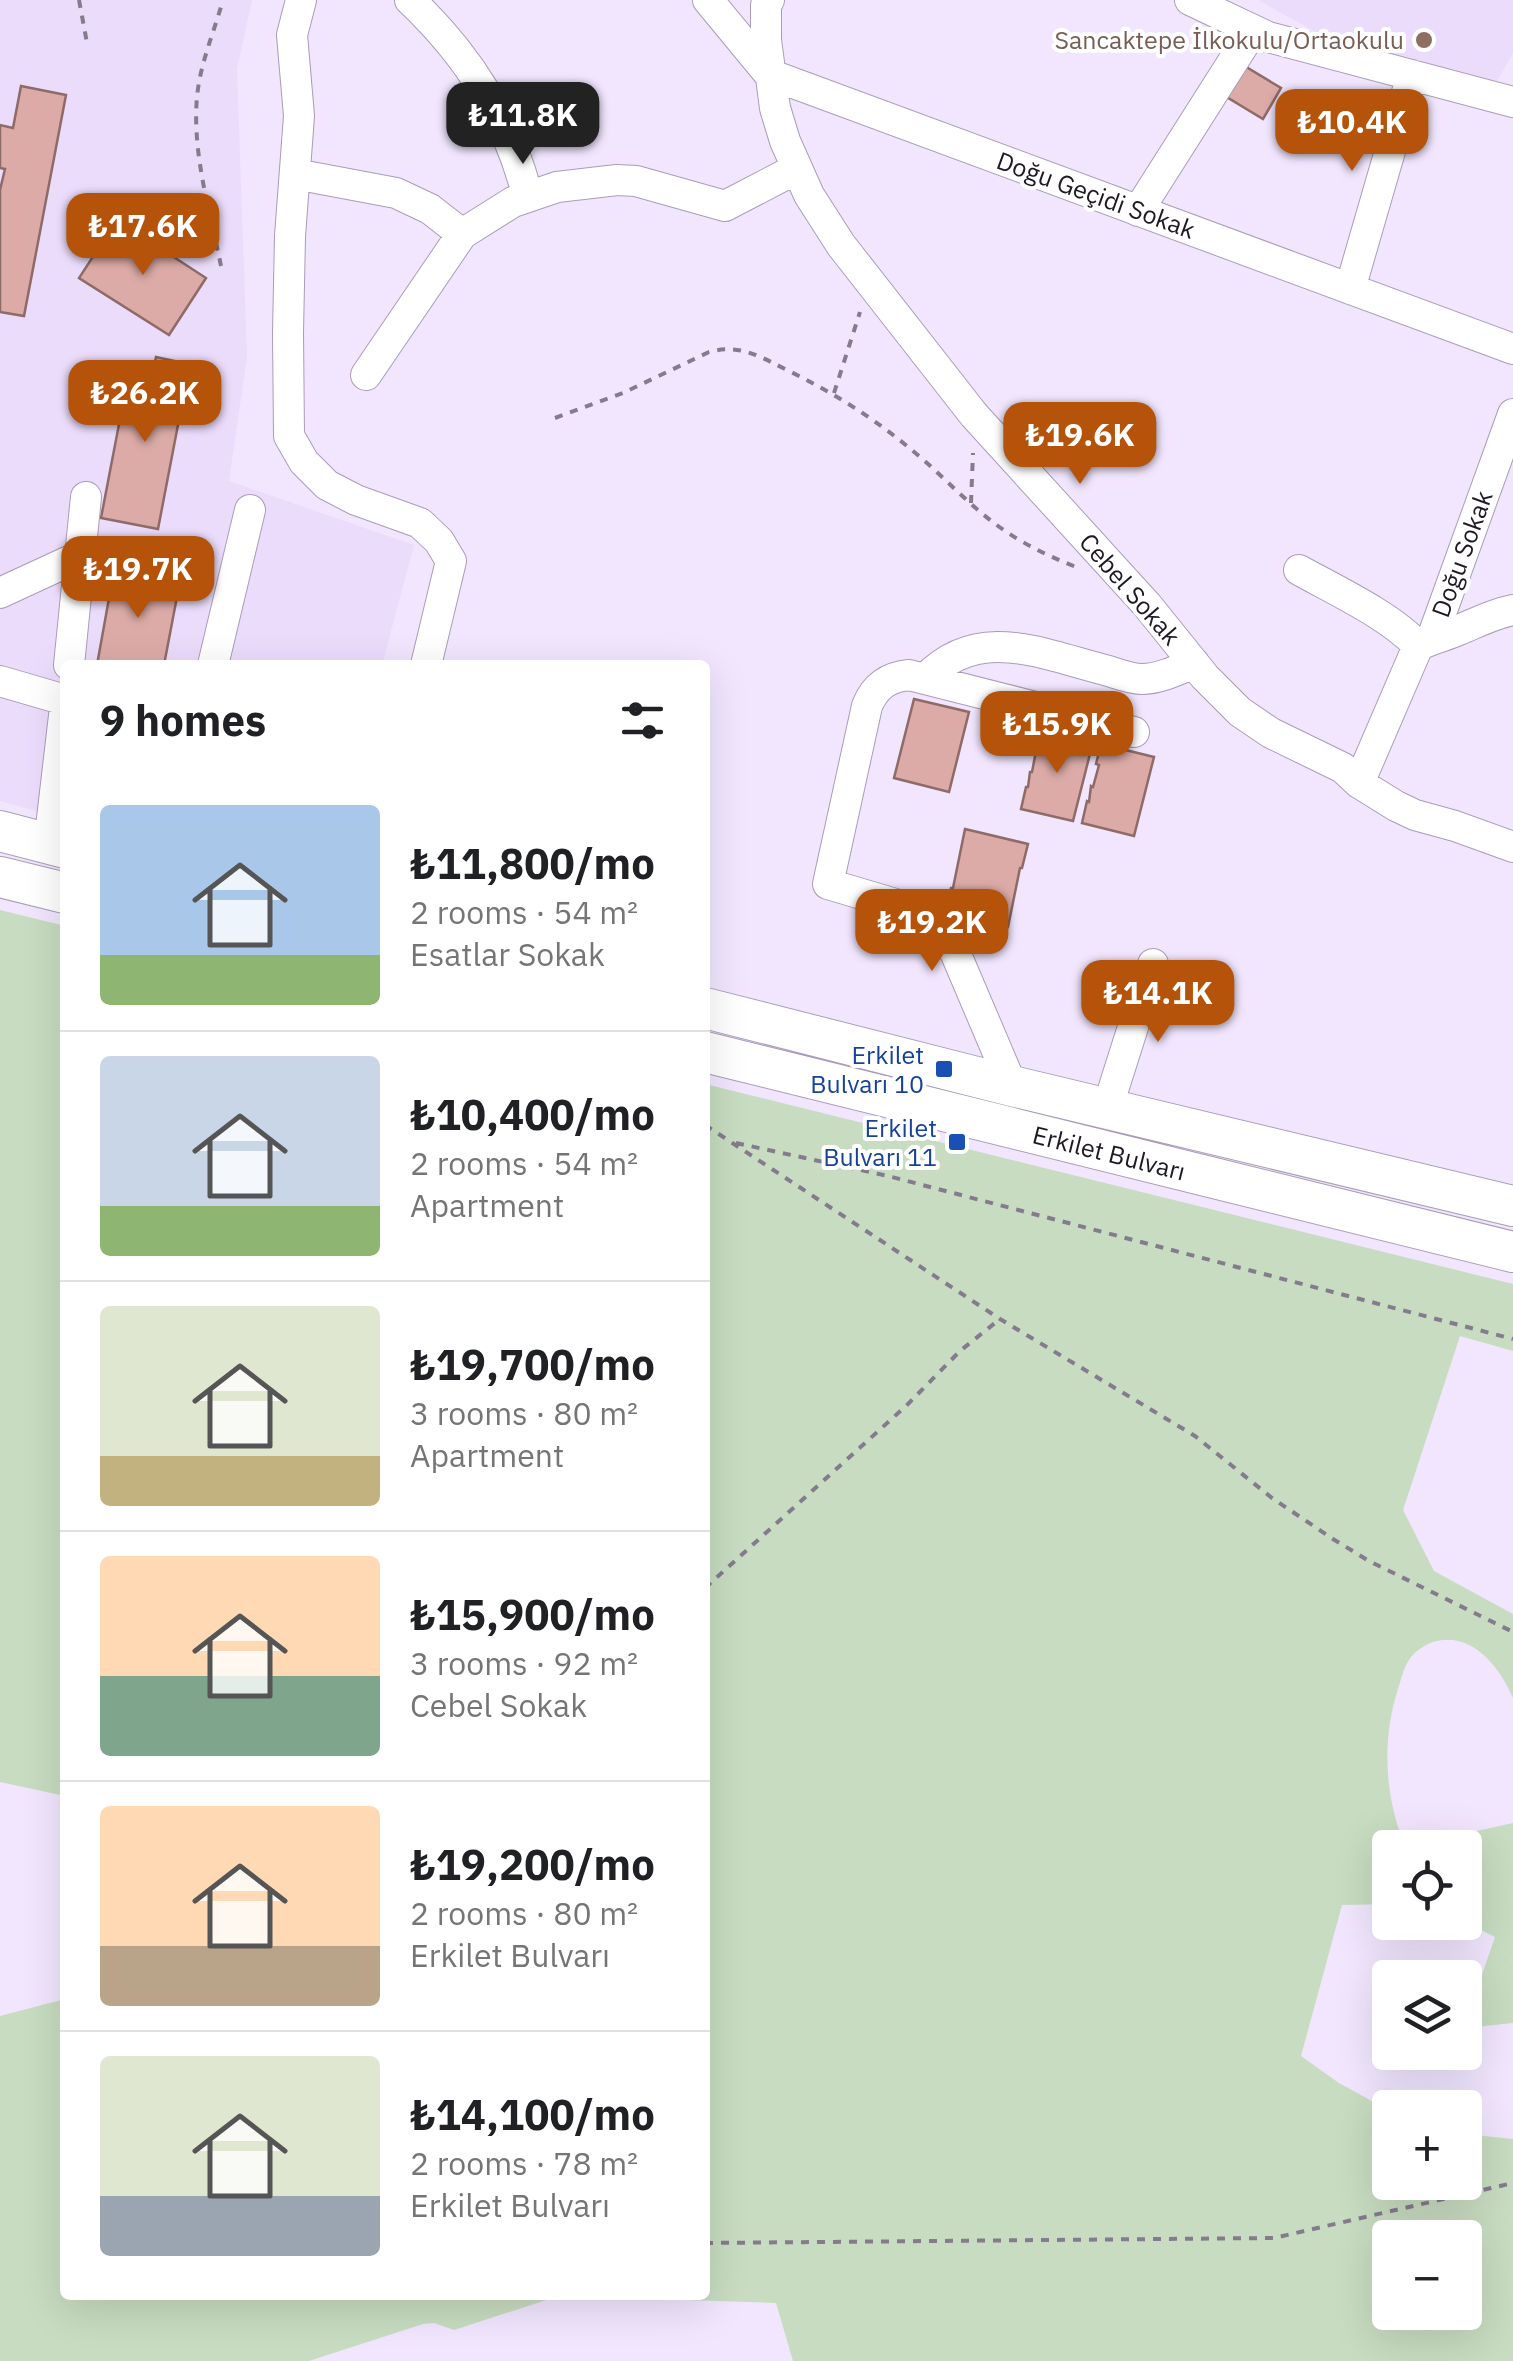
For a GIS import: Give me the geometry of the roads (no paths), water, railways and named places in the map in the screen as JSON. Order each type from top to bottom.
[{"type":"main road","points":[[0,831],[57,846]]},
{"type":"main road","points":[[0,877],[60,892]]},
{"type":"main road","name":"Erkilet Bulvarı","points":[[710,1009],[1513,1206]]},
{"type":"main road","name":"Erkilet Bulvarı","points":[[710,1053],[1513,1252]]},
{"type":"street","points":[[300,0],[292,35],[299,116],[290,236],[289,436],[304,462],[326,485],[420,523],[446,550],[451,561],[427,660]]},
{"type":"street","points":[[410,0],[483,85],[518,158],[528,196]]},
{"type":"street","points":[[708,0],[768,74]]},
{"type":"street","name":"Cebel Sokak","points":[[769,0],[768,74],[796,169],[824,221],[974,414],[1194,663],[1254,722],[1343,768],[1396,806],[1513,847]]},
{"type":"street","points":[[1190,0],[1268,37],[1513,102]]},
{"type":"street","points":[[1138,211],[1253,30]]},
{"type":"street","name":"Doğu Geçidi Sokak","points":[[768,74],[1513,349]]},
{"type":"street","points":[[1350,289],[1412,75]]},
{"type":"street","points":[[366,375],[462,234],[513,202],[575,184],[618,180],[636,181],[725,206],[796,169]]},
{"type":"street","points":[[295,174],[396,193],[430,209],[462,234]]},
{"type":"street","name":"Doğu Sokak","points":[[1360,783],[1425,642],[1513,414]]},
{"type":"street","points":[[70,660],[86,497]]},
{"type":"street","points":[[213,660],[250,510]]},
{"type":"street","points":[[0,594],[80,556]]},
{"type":"street","points":[[1299,570],[1425,642],[1492,614],[1513,610]]},
{"type":"street","points":[[925,679],[958,654],[986,646],[1018,648],[1140,679],[1194,663]]},
{"type":"street","points":[[1012,1086],[956,952],[936,926],[914,910],[828,884],[870,699],[879,686],[909,675],[1134,732]]},
{"type":"street","points":[[0,681],[60,706]]},
{"type":"street","points":[[57,846],[60,794]]},
{"type":"street","points":[[1106,1109],[1153,964]]},
{"type":"place","name":"Sancaktepe İlkokulu/Ortaokulu","points":[[1424,40]]},
{"type":"place","name":"Erkilet Bulvarı 10","points":[[944,1069]]},
{"type":"place","name":"Erkilet Bulvarı 11","points":[[957,1142]]}]
